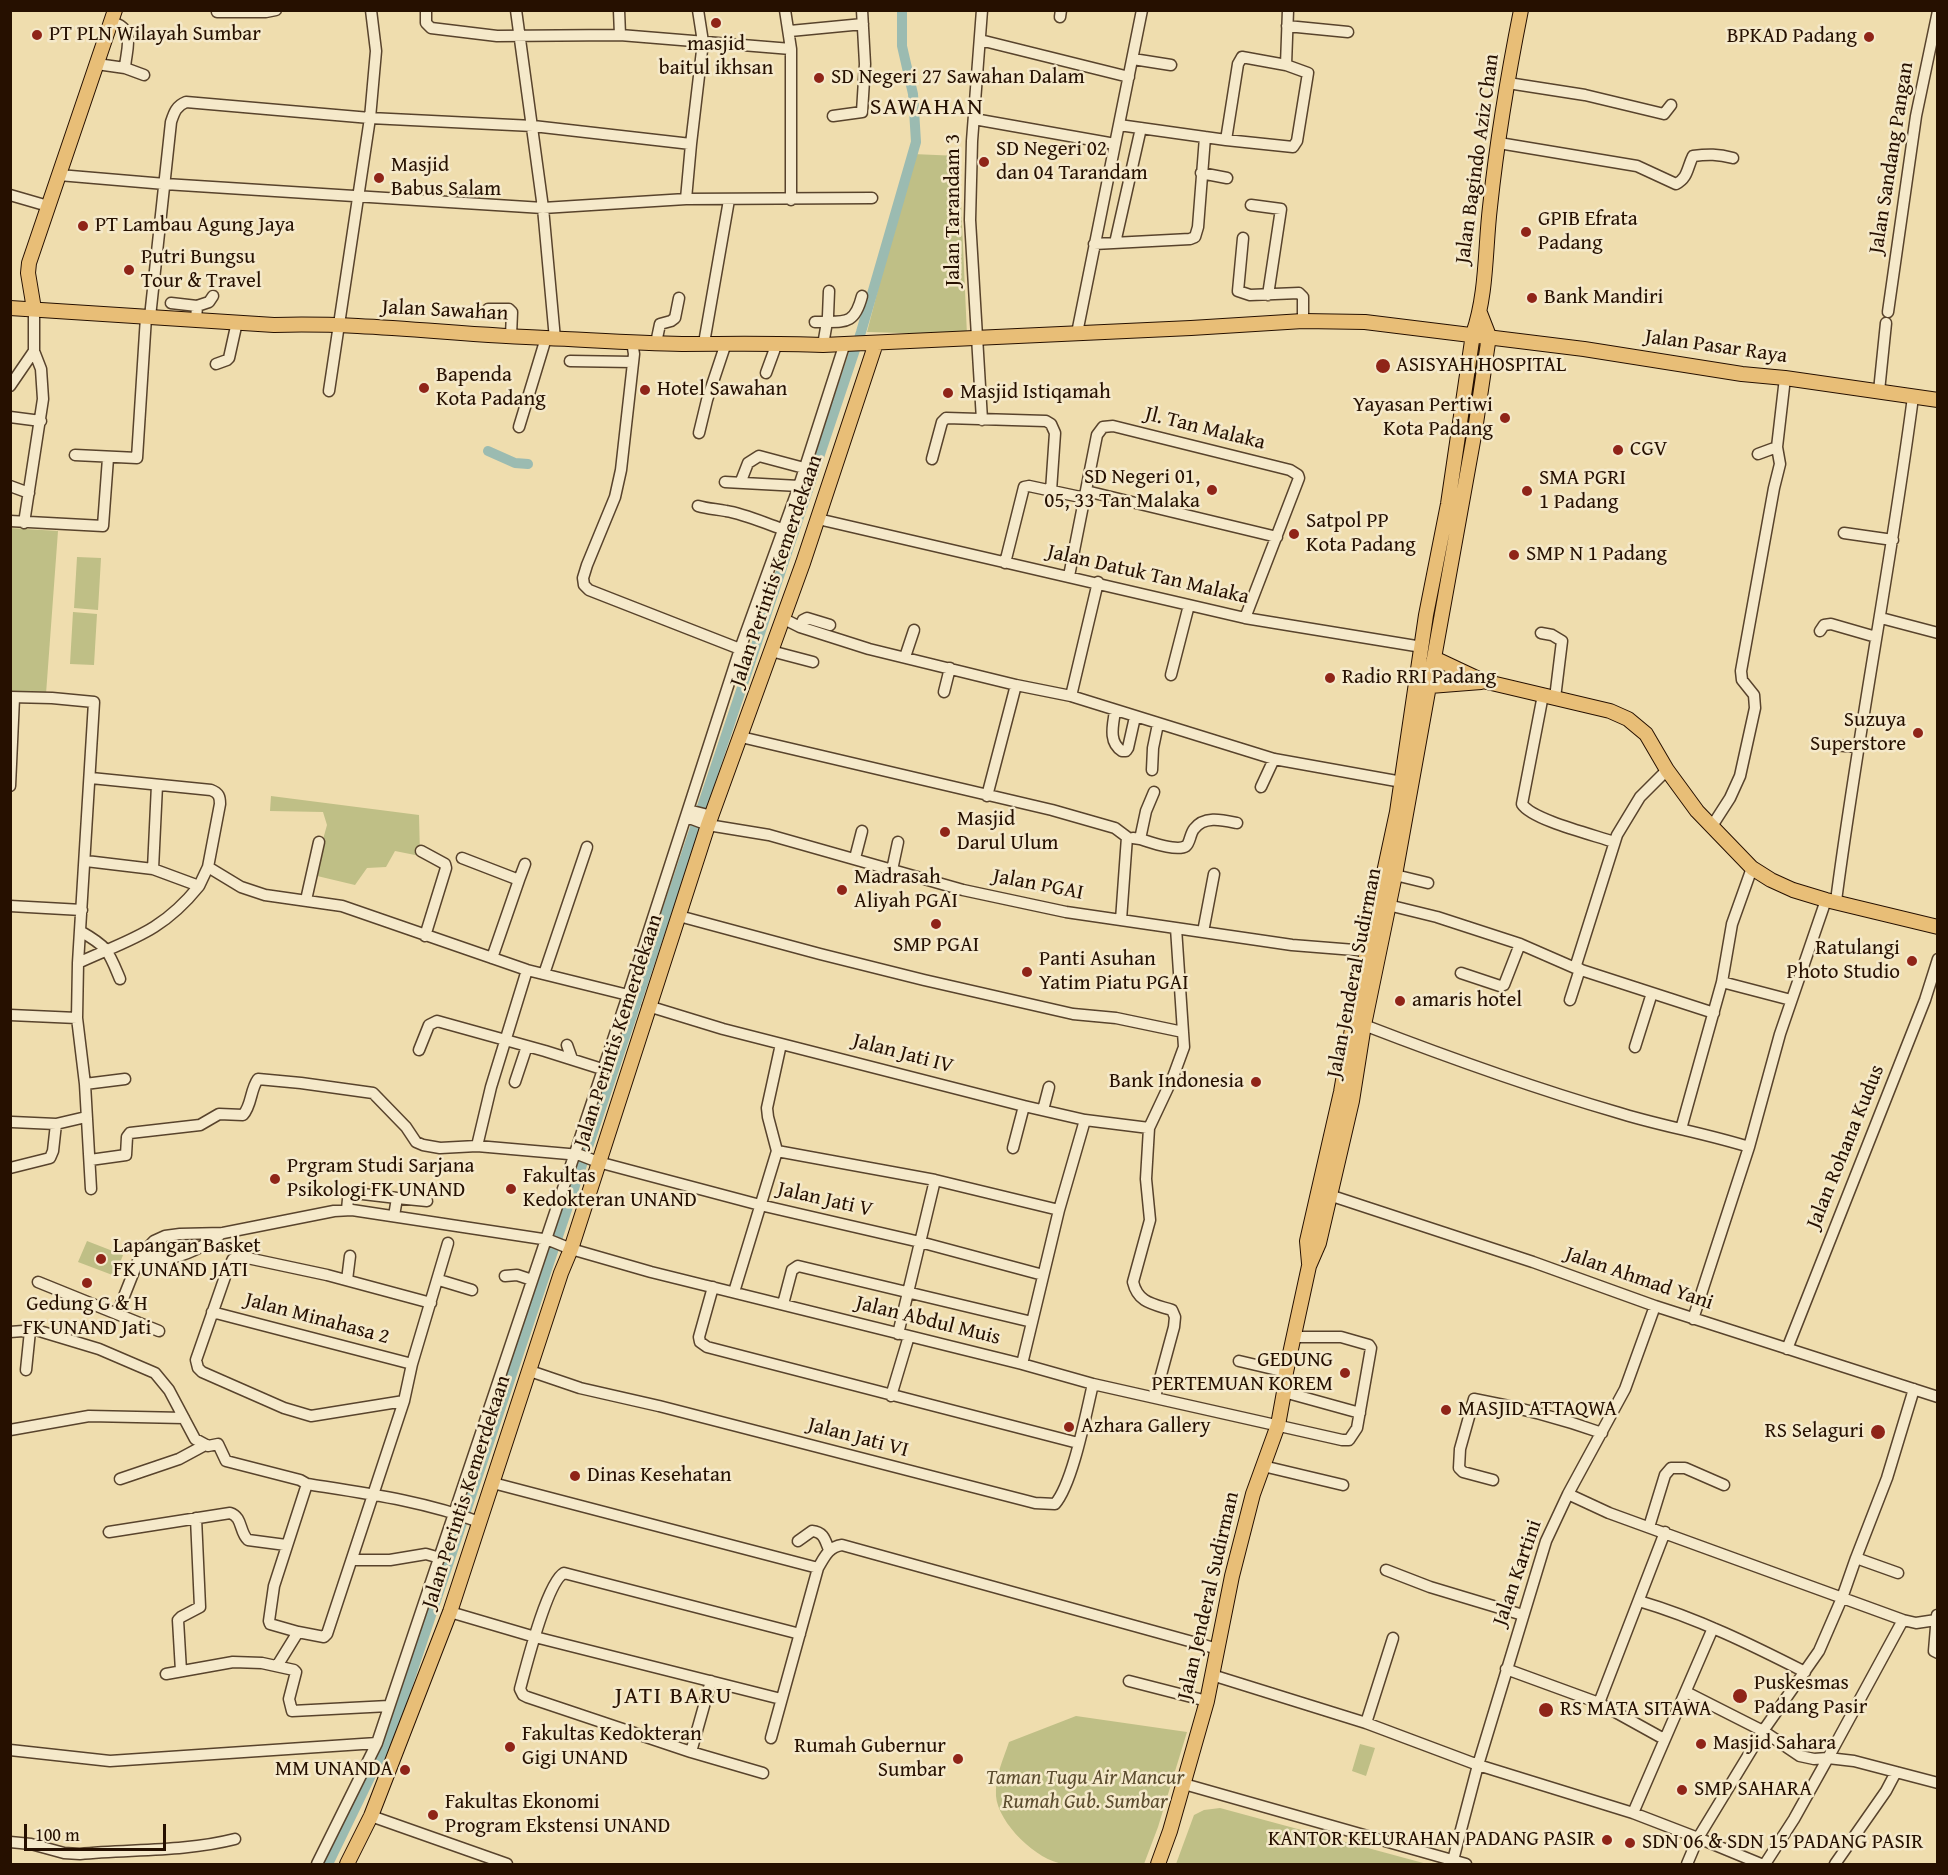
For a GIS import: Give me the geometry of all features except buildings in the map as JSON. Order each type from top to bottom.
[{"type":"main road","name":"Jalan Bagindo Aziz Chan","points":[[1480,313],[1489,211],[1521,10]]},
{"type":"main road","points":[[34,309],[28,269],[113,16]]},
{"type":"main road","name":"Jalan Sawahan","points":[[10,308],[148,317],[197,313],[237,322],[656,343],[777,343],[846,346],[1303,321],[1365,322],[1473,334]]},
{"type":"main road","points":[[1473,334],[1489,336],[1480,313]]},
{"type":"main road","points":[[1324,1193],[1367,951],[1402,782],[1426,615],[1449,493],[1473,334],[1480,313]]},
{"type":"main road","name":"Jalan Pasar Raya","points":[[1489,336],[1742,374],[1938,400]]},
{"type":"main road","name":"Jalan Jenderal Sudirman","points":[[1158,1864],[1184,1784],[1207,1701],[1240,1541],[1278,1425],[1286,1372],[1309,1266],[1319,1243],[1324,1193],[1356,1079],[1364,1025],[1430,686],[1475,430],[1489,336]]},
{"type":"main road","name":"Jalan Perintis Kemerdekaan","points":[[347,1864],[370,1816],[450,1612],[476,1521],[493,1483],[595,1160],[679,916],[699,817],[741,737],[818,519],[873,344]]},
{"type":"main road","points":[[1434,658],[1483,681],[1610,711],[1628,719],[1646,734],[1667,770],[1697,811],[1752,868],[1793,890],[1938,927]]},
{"type":"main road","points":[[1430,686],[1483,681]]},
{"type":"street","points":[[217,12],[276,10]]},
{"type":"street","points":[[329,391],[370,118],[376,51],[370,10]]},
{"type":"street","points":[[426,10],[426,23],[431,28],[497,36],[620,35],[791,49]]},
{"type":"street","points":[[516,10],[543,208],[550,338],[519,427]]},
{"type":"street","points":[[619,10],[620,35]]},
{"type":"street","points":[[686,199],[703,42],[698,10]]},
{"type":"street","points":[[785,10],[791,49],[791,200]]},
{"type":"street","points":[[833,116],[862,112],[865,64],[862,10]]},
{"type":"street","name":"Jalan Tarandam 3","points":[[982,10],[972,141],[970,220],[982,420]]},
{"type":"street","points":[[1077,333],[1142,10]]},
{"type":"street","points":[[1286,65],[1288,10]]},
{"type":"street","name":"Jalan Sandang Pangan","points":[[1888,312],[1916,116],[1938,11]]},
{"type":"street","points":[[113,16],[126,32],[128,42],[125,68]]},
{"type":"street","points":[[790,32],[863,24]]},
{"type":"street","points":[[1287,26],[1347,32]]},
{"type":"street","points":[[980,40],[1129,77]]},
{"type":"street","points":[[1119,125],[1226,140],[1287,148],[1295,144],[1309,76],[1306,72],[1286,65],[1242,57],[1226,140]]},
{"type":"street","points":[[1133,59],[1172,65]]},
{"type":"street","points":[[98,64],[125,68],[144,75]]},
{"type":"street","points":[[1508,83],[1585,95],[1664,114],[1671,105]]},
{"type":"street","points":[[75,455],[135,459],[137,457],[148,317],[172,118],[177,108],[186,102],[370,118],[533,126],[691,144]]},
{"type":"street","points":[[974,119],[1115,144]]},
{"type":"street","points":[[1116,243],[1141,128]]},
{"type":"street","points":[[1094,244],[1195,237],[1198,227],[1205,137]]},
{"type":"street","points":[[1499,143],[1637,166],[1676,184],[1683,181],[1693,156],[1708,156],[1714,153],[1733,158]]},
{"type":"street","points":[[1202,173],[1227,178]]},
{"type":"street","points":[[58,175],[543,208],[686,199],[872,198]]},
{"type":"street","points":[[10,195],[48,206]]},
{"type":"street","points":[[704,343],[729,200]]},
{"type":"street","points":[[1251,205],[1281,209],[1268,295]]},
{"type":"street","points":[[1243,238],[1238,291],[1250,295],[1302,294],[1305,306],[1303,321]]},
{"type":"street","points":[[823,345],[829,291]]},
{"type":"street","points":[[171,303],[197,313],[213,296]]},
{"type":"street","points":[[815,322],[852,319],[857,314],[862,296]]},
{"type":"street","points":[[656,343],[660,324],[675,318],[679,298]]},
{"type":"street","points":[[24,523],[43,399],[41,369],[34,351],[34,309]]},
{"type":"street","points":[[488,309],[509,309],[512,312],[511,336]]},
{"type":"street","points":[[216,364],[229,358],[237,322]]},
{"type":"street","points":[[1880,391],[1886,327]]},
{"type":"street","points":[[632,342],[633,362],[619,479],[615,497],[587,565],[583,578],[584,585],[589,590],[636,610],[740,649]]},
{"type":"street","points":[[699,433],[707,400],[726,343]]},
{"type":"street","points":[[766,374],[777,343]]},
{"type":"street","points":[[317,1864],[377,1743],[456,1514],[532,1280],[577,1155],[602,1069],[628,995],[699,817],[740,649],[799,486],[846,346]]},
{"type":"street","points":[[10,386],[34,351]]},
{"type":"street","points":[[570,361],[633,362]]},
{"type":"street","points":[[1712,826],[1730,798],[1740,776],[1755,708],[1754,695],[1742,680],[1741,671],[1780,464],[1777,447],[1785,378]]},
{"type":"street","points":[[1693,1319],[1749,1147],[1791,1000],[1831,900],[1881,618],[1913,397]]},
{"type":"street","points":[[10,417],[41,421]]},
{"type":"street","points":[[932,459],[944,420],[949,417],[1046,421],[1051,424],[1056,433],[1051,491]]},
{"type":"street","name":"Jl. Tan Malaka","points":[[1068,576],[1097,435],[1103,427],[1113,426],[1294,472],[1299,478],[1245,618]]},
{"type":"street","points":[[1758,454],[1777,447]]},
{"type":"street","points":[[741,481],[748,462],[759,456],[804,468]]},
{"type":"street","points":[[10,521],[103,526],[108,458]]},
{"type":"street","points":[[725,482],[741,481],[799,486]]},
{"type":"street","points":[[10,486],[29,493]]},
{"type":"street","points":[[1005,563],[1023,489],[1029,486],[1051,491],[1086,494],[1277,537]]},
{"type":"street","points":[[698,506],[709,510],[725,510],[740,514],[782,529]]},
{"type":"street","name":"Jalan Datuk Tan Malaka","points":[[818,519],[1005,563],[1098,582],[1245,618],[1422,647]]},
{"type":"street","points":[[1844,533],[1893,540]]},
{"type":"street","points":[[1071,696],[1098,582]]},
{"type":"street","points":[[1171,675],[1189,605]]},
{"type":"street","points":[[782,618],[800,627],[869,649],[1071,696],[1273,762]]},
{"type":"street","points":[[800,627],[803,620],[807,618],[830,625]]},
{"type":"street","points":[[1881,618],[1938,633]]},
{"type":"street","points":[[1820,631],[1824,625],[1831,624],[1876,637]]},
{"type":"street","points":[[905,657],[914,630]]},
{"type":"street","points":[[1541,633],[1552,635],[1562,641],[1522,804],[1525,809],[1537,817],[1614,842]]},
{"type":"street","points":[[771,651],[813,662]]},
{"type":"street","points":[[944,692],[950,668]]},
{"type":"street","points":[[987,796],[1016,685]]},
{"type":"street","points":[[10,786],[12,697],[94,702],[78,963],[77,1018],[85,1084],[91,1189]]},
{"type":"street","points":[[1115,711],[1112,740],[1115,746],[1122,751],[1128,748],[1135,717]]},
{"type":"street","points":[[1152,770],[1153,748],[1158,724]]},
{"type":"street","points":[[741,737],[1052,810],[1115,828],[1127,837],[1174,848],[1187,845],[1194,828],[1204,822],[1217,819],[1237,823]]},
{"type":"street","points":[[1833,745],[1857,747]]},
{"type":"street","points":[[1244,757],[1402,782]]},
{"type":"street","points":[[1261,787],[1273,762]]},
{"type":"street","points":[[1570,999],[1614,842],[1636,802],[1667,770]]},
{"type":"street","points":[[78,963],[133,940],[159,926],[183,905],[199,886],[208,867],[220,804],[219,795],[212,790],[91,778]]},
{"type":"street","points":[[153,869],[157,785]]},
{"type":"street","points":[[1140,839],[1146,811],[1154,792]]},
{"type":"street","name":"Jalan PGAI","points":[[699,817],[855,858],[963,890],[1066,912],[1292,945],[1367,951]]},
{"type":"street","points":[[855,858],[862,831]]},
{"type":"street","points":[[1121,920],[1127,837]]},
{"type":"street","points":[[306,900],[319,842]]},
{"type":"street","points":[[892,870],[898,842]]},
{"type":"street","points":[[544,974],[587,847]]},
{"type":"street","points":[[421,851],[445,864],[446,868],[424,936]]},
{"type":"street","points":[[462,858],[519,880]]},
{"type":"street","points":[[86,861],[153,869],[199,886]]},
{"type":"street","points":[[492,958],[525,864]]},
{"type":"street","points":[[208,867],[241,887],[265,895],[306,900],[354,910],[527,970],[628,995]]},
{"type":"street","points":[[1681,1129],[1722,982],[1732,924],[1752,868]]},
{"type":"street","points":[[1203,932],[1214,874]]},
{"type":"street","points":[[1395,875],[1428,883]]},
{"type":"street","points":[[1388,904],[1520,944],[1578,968],[1714,1013]]},
{"type":"street","points":[[10,906],[82,910]]},
{"type":"street","points":[[679,916],[936,983],[1073,1014],[1116,1018],[1183,1032]]},
{"type":"street","points":[[1155,1397],[1175,1317],[1172,1310],[1150,1305],[1135,1292],[1133,1282],[1150,1220],[1146,1179],[1149,1128],[1183,1054],[1176,928]]},
{"type":"street","points":[[80,931],[108,950],[120,979]]},
{"type":"street","points":[[1461,973],[1500,986],[1504,985],[1520,944]]},
{"type":"street","name":"Jalan Rohana Kudus","points":[[1787,1349],[1925,1000],[1938,959]]},
{"type":"street","points":[[477,1146],[491,1087],[527,970]]},
{"type":"street","points":[[1722,982],[1791,1000]]},
{"type":"street","points":[[1635,1047],[1652,993]]},
{"type":"street","name":"Jalan Jati IV","points":[[648,1006],[780,1044],[831,1055],[1024,1106],[1085,1120],[1149,1128]]},
{"type":"street","points":[[10,1015],[77,1018]]},
{"type":"street","points":[[419,1050],[429,1025],[437,1021],[602,1069]]},
{"type":"street","points":[[1364,1025],[1451,1058],[1617,1113],[1716,1136],[1749,1147]]},
{"type":"street","points":[[734,1292],[777,1150],[767,1108],[780,1044]]},
{"type":"street","points":[[567,1045],[572,1059]]},
{"type":"street","points":[[515,1082],[527,1046]]},
{"type":"street","points":[[85,1084],[125,1079]]},
{"type":"street","name":"Jalan Jati V","points":[[90,1160],[126,1155],[126,1137],[130,1133],[200,1125],[219,1114],[243,1115],[248,1109],[255,1083],[261,1079],[373,1093],[406,1127],[416,1142],[423,1145],[440,1148],[477,1146],[577,1155],[760,1205],[920,1242],[1043,1275]]},
{"type":"street","points":[[1043,1110],[1049,1087]]},
{"type":"street","points":[[1013,1148],[1024,1106]]},
{"type":"street","points":[[12,1122],[56,1124],[86,1117]]},
{"type":"street","points":[[1022,1364],[1059,1210],[1085,1120]]},
{"type":"street","points":[[10,1168],[50,1158],[56,1124]]},
{"type":"street","points":[[777,1150],[935,1180],[1059,1210]]},
{"type":"street","points":[[891,1396],[904,1335],[907,1293],[935,1180]]},
{"type":"street","points":[[347,1210],[348,1199],[354,1193],[427,1201]]},
{"type":"street","name":"Jalan Ahmad Yani","points":[[1324,1193],[1521,1258],[1693,1319],[1914,1389],[1937,1394]]},
{"type":"street","points":[[394,1216],[397,1198]]},
{"type":"street","name":"Jalan Abdul Muis","points":[[223,1233],[347,1210],[547,1240],[712,1287],[1022,1364],[1093,1384],[1342,1440],[1349,1440],[1357,1428],[1360,1413]]},
{"type":"street","points":[[140,1256],[163,1259],[179,1256],[210,1243],[223,1233]]},
{"type":"street","points":[[117,1314],[140,1256],[154,1240],[165,1236],[223,1233]]},
{"type":"street","points":[[307,1484],[274,1586],[268,1621],[270,1624],[297,1632],[325,1635],[404,1401],[412,1364],[448,1243]]},
{"type":"street","points":[[404,1401],[311,1416],[284,1408],[201,1372],[196,1360],[229,1266],[238,1256],[347,1280],[431,1303]]},
{"type":"street","points":[[347,1280],[350,1256]]},
{"type":"street","points":[[783,1304],[792,1270],[798,1266],[1032,1322]]},
{"type":"street","points":[[505,1276],[517,1275],[532,1280]]},
{"type":"street","points":[[438,1280],[472,1290]]},
{"type":"street","points":[[38,1282],[159,1331]]},
{"type":"street","points":[[712,1287],[699,1338],[703,1345],[891,1396],[1078,1443]]},
{"type":"street","name":"Jalan Kartini","points":[[1452,1862],[1478,1764],[1546,1541],[1568,1494],[1625,1389],[1655,1306]]},
{"type":"street","name":"Jalan Minahasa 2","points":[[212,1312],[412,1364]]},
{"type":"street","points":[[10,1332],[36,1330],[99,1349],[154,1373],[165,1383],[195,1439],[206,1444],[218,1444],[226,1461],[300,1480],[307,1484],[456,1514],[476,1521]]},
{"type":"street","points":[[27,1370],[30,1331]]},
{"type":"street","points":[[1284,1392],[1360,1413],[1371,1351],[1369,1345],[1341,1337],[1294,1337]]},
{"type":"street","points":[[1239,1360],[1286,1372]]},
{"type":"street","name":"Jalan Jati VI","points":[[530,1371],[580,1388],[659,1406],[1035,1503],[1055,1504],[1062,1496],[1093,1384]]},
{"type":"street","points":[[1687,1864],[1698,1838],[1763,1731],[1819,1651],[1842,1598],[1887,1478],[1914,1389]]},
{"type":"street","points":[[1493,1479],[1463,1472],[1459,1468],[1460,1449],[1474,1399],[1526,1409],[1602,1433]]},
{"type":"street","points":[[10,1430],[89,1416],[184,1418]]},
{"type":"street","points":[[120,1479],[179,1459],[206,1444]]},
{"type":"street","points":[[1263,1466],[1343,1485]]},
{"type":"street","points":[[1649,1527],[1665,1475],[1671,1468],[1685,1468],[1724,1485]]},
{"type":"street","points":[[493,1483],[818,1568]]},
{"type":"street","points":[[1568,1494],[1609,1513],[1903,1620],[1916,1623],[1937,1617],[1934,1651],[1938,1653]]},
{"type":"street","points":[[109,1532],[230,1513],[235,1514],[238,1518],[244,1537],[248,1540],[286,1545]]},
{"type":"street","points":[[181,1671],[178,1620],[200,1607],[196,1518]]},
{"type":"street","points":[[798,1541],[812,1531],[818,1532],[823,1535],[829,1550]]},
{"type":"street","points":[[1599,1703],[1665,1532]]},
{"type":"street","points":[[771,1738],[818,1568],[829,1550],[842,1545],[1218,1649]]},
{"type":"street","points":[[352,1560],[390,1560],[426,1554],[440,1558]]},
{"type":"street","points":[[1856,1558],[1898,1573]]},
{"type":"street","points":[[1386,1570],[1430,1587],[1523,1615]]},
{"type":"street","points":[[763,1773],[691,1752],[523,1695],[520,1689],[554,1583],[559,1575],[564,1573],[800,1634]]},
{"type":"street","points":[[1639,1601],[1713,1628],[1769,1652],[1805,1671]]},
{"type":"street","points":[[450,1612],[535,1637],[781,1699]]},
{"type":"street","points":[[1765,1864],[1794,1819],[1903,1620]]},
{"type":"street","points":[[1633,1813],[1713,1628]]},
{"type":"street","points":[[277,1666],[297,1632]]},
{"type":"street","points":[[1366,1723],[1393,1638]]},
{"type":"street","points":[[166,1674],[233,1662],[277,1666],[296,1672],[289,1700],[292,1711],[389,1706]]},
{"type":"street","points":[[1506,1669],[1599,1703],[1664,1739]]},
{"type":"street","points":[[1212,1675],[1366,1723],[1478,1764],[1633,1813],[1761,1864]]},
{"type":"street","points":[[691,1752],[711,1681]]},
{"type":"street","points":[[1129,1681],[1207,1701]]},
{"type":"street","points":[[1686,1692],[1763,1731],[1800,1756],[1854,1761],[1938,1783]]},
{"type":"street","points":[[10,1750],[110,1761],[377,1743]]},
{"type":"street","points":[[1835,1864],[1886,1791],[1896,1772]]},
{"type":"street","points":[[1184,1784],[1452,1862],[1466,1864]]},
{"type":"street","points":[[370,1816],[507,1864]]},
{"type":"street","points":[[10,1842],[80,1854],[184,1847],[235,1839]]},
{"type":"green space","points":[[913,154],[959,156],[967,335],[867,332]]},
{"type":"green space","points":[[10,528],[58,531],[46,694],[11,691]]},
{"type":"green space","points":[[77,557],[101,558],[98,610],[74,608]]},
{"type":"green space","points":[[73,612],[97,614],[94,665],[70,664]]},
{"type":"green space","points":[[271,796],[419,815],[420,856],[395,851],[386,867],[367,868],[355,885],[313,875],[327,825],[323,812],[270,811]]},
{"type":"green space","name":"Lapangan Basket FK UNAND JATI","points":[[87,1241],[123,1255],[115,1276],[78,1262]]},
{"type":"green space","name":"Taman Tugu Air Mancur Rumah Gub. Sumbar","points":[[1076,1716],[1187,1732],[1158,1827],[1144,1864],[1084,1866],[1053,1861],[1042,1856],[1021,1839],[1011,1829],[998,1807],[997,1782],[1009,1742]]},
{"type":"green space","points":[[1360,1744],[1375,1748],[1366,1776],[1352,1771]]},
{"type":"green space","points":[[1220,1808],[1427,1864],[1176,1864],[1194,1815],[1204,1810]]},
{"type":"waterway","points":[[328,1864],[392,1732],[861,332],[916,142],[913,94],[902,46],[902,10]]},
{"type":"waterway","points":[[488,451],[515,463],[528,464]]},
{"type":"place","name":"masjid baitul ikhsan","points":[[716,23]]},
{"type":"place","name":"PT PLN Wilayah Sumbar","points":[[37,35]]},
{"type":"place","name":"BPKAD Padang","points":[[1869,37]]},
{"type":"place","name":"SD Negeri 27 Sawahan Dalam","points":[[819,78]]},
{"type":"place","name":"SD Negeri 02 dan 04 Tarandam","points":[[984,162]]},
{"type":"place","name":"Masjid Babus Salam","points":[[379,178]]},
{"type":"place","name":"PT Lambau Agung Jaya","points":[[83,226]]},
{"type":"place","name":"GPIB Efrata Padang","points":[[1526,232]]},
{"type":"place","name":"Putri Bungsu Tour & Travel","points":[[129,270]]},
{"type":"place","name":"Bank Mandiri","points":[[1532,298]]},
{"type":"place","name":"ASISYAH HOSPITAL","points":[[1383,366]]},
{"type":"place","name":"Bapenda Kota Padang","points":[[424,388]]},
{"type":"place","name":"Hotel Sawahan","points":[[645,390]]},
{"type":"place","name":"Masjid Istiqamah","points":[[948,393]]},
{"type":"place","name":"Yayasan Pertiwi Kota Padang","points":[[1505,418]]},
{"type":"place","name":"CGV","points":[[1618,450]]},
{"type":"place","name":"SD Negeri 01, 05, 33 Tan Malaka","points":[[1212,490]]},
{"type":"place","name":"SMA PGRI 1 Padang","points":[[1527,491]]},
{"type":"place","name":"Satpol PP Kota Padang","points":[[1294,534]]},
{"type":"place","name":"SMP N 1 Padang","points":[[1514,555]]},
{"type":"place","name":"Radio RRI Padang","points":[[1330,678]]},
{"type":"place","name":"Suzuya Superstore","points":[[1918,733]]},
{"type":"place","name":"Masjid Darul Ulum","points":[[945,832]]},
{"type":"place","name":"Madrasah Aliyah PGAI","points":[[842,890]]},
{"type":"place","name":"SMP PGAI","points":[[936,924]]},
{"type":"place","name":"Ratulangi Photo Studio","points":[[1912,961]]},
{"type":"place","name":"Panti Asuhan Yatim Piatu PGAI","points":[[1027,972]]},
{"type":"place","name":"amaris hotel","points":[[1400,1001]]},
{"type":"place","name":"Bank Indonesia","points":[[1256,1082]]},
{"type":"place","name":"Prgram Studi Sarjana Psikologi FK UNAND","points":[[275,1179]]},
{"type":"place","name":"Fakultas Kedokteran UNAND","points":[[511,1189]]},
{"type":"place","name":"Lapangan Basket FK UNAND JATI","points":[[101,1259]]},
{"type":"place","name":"Gedung G & H FK UNAND Jati","points":[[87,1283]]},
{"type":"place","name":"GEDUNG PERTEMUAN KOREM","points":[[1345,1373]]},
{"type":"place","name":"MASJID ATTAQWA","points":[[1446,1410]]},
{"type":"place","name":"Azhara Gallery","points":[[1069,1427]]},
{"type":"place","name":"RS Selaguri","points":[[1878,1432]]},
{"type":"place","name":"Dinas Kesehatan","points":[[575,1476]]},
{"type":"place","name":"Puskesmas Padang Pasir","points":[[1740,1696]]},
{"type":"place","name":"RS MATA SITAWA","points":[[1546,1710]]},
{"type":"place","name":"Masjid Sahara","points":[[1701,1744]]},
{"type":"place","name":"Fakultas Kedokteran Gigi UNAND","points":[[510,1747]]},
{"type":"place","name":"Rumah Gubernur Sumbar","points":[[958,1759]]},
{"type":"place","name":"MM UNANDA","points":[[405,1770]]},
{"type":"place","name":"SMP SAHARA","points":[[1682,1790]]},
{"type":"place","name":"Fakultas Ekonomi Program Ekstensi UNAND","points":[[433,1815]]},
{"type":"place","name":"KANTOR KELURAHAN PADANG PASIR","points":[[1607,1840]]},
{"type":"place","name":"SDN 06 & SDN 15 PADANG PASIR","points":[[1630,1843]]},
{"type":"district","name":"SAWAHAN","points":[[927,108]]},
{"type":"district","name":"JATI BARU","points":[[674,1697]]}]
